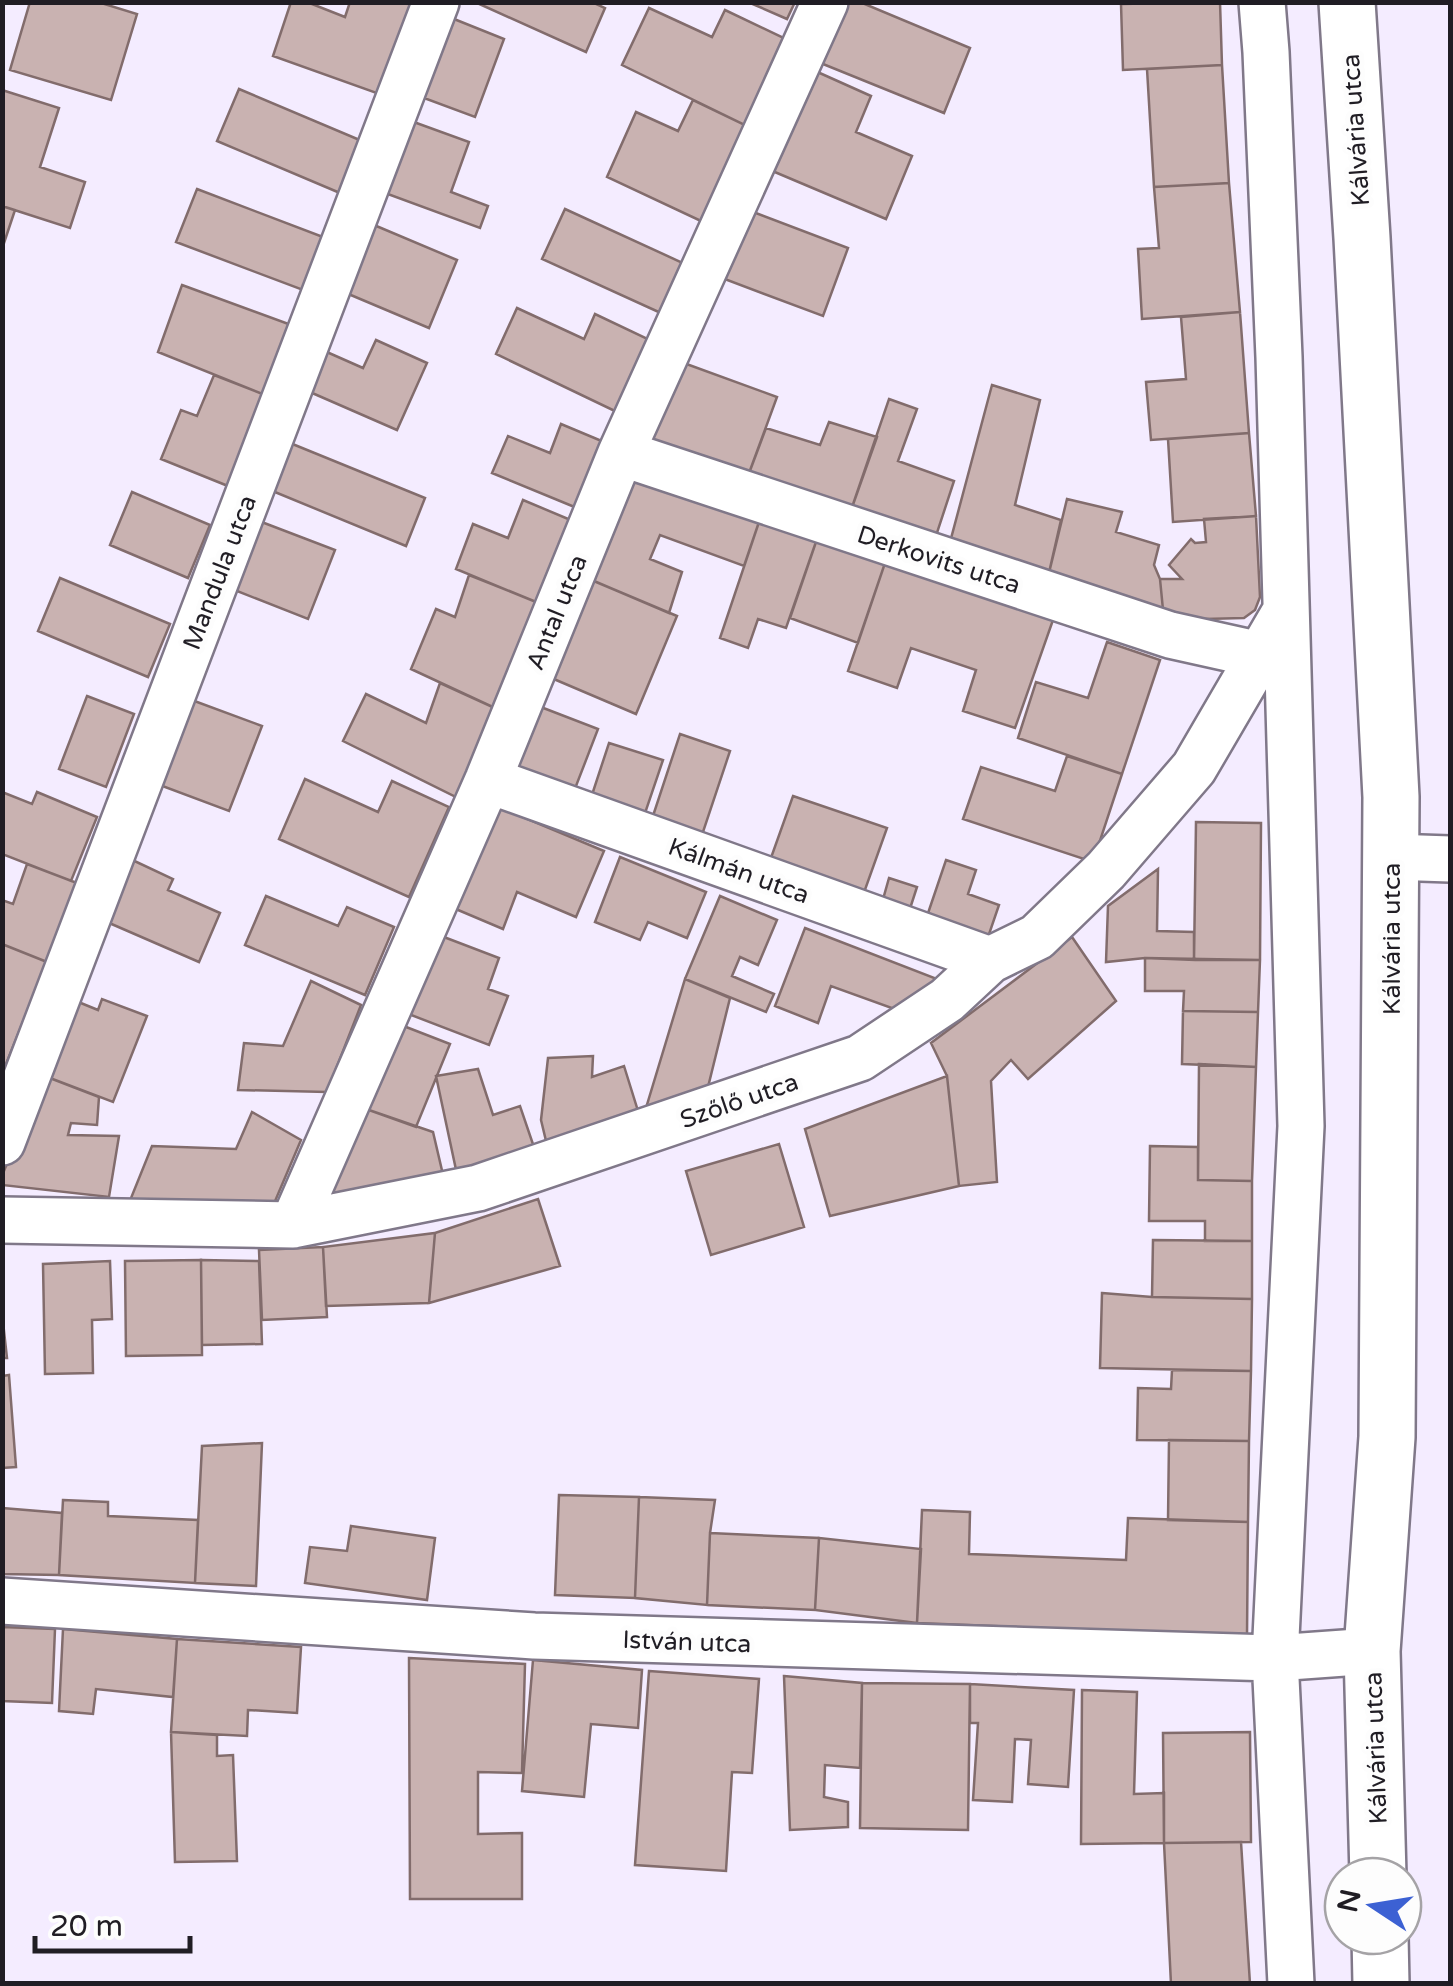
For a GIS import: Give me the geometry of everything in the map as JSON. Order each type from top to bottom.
[{"type":"street","name":"Mandula utca","points":[[2,1142],[436,2]]},
{"type":"street","name":"Antal utca","points":[[293,1225],[488,780],[621,453],[826,2]]},
{"type":"street","points":[[1262,2],[1279,357],[1301,1126],[1274,1658],[1291,1984]]},
{"type":"street","name":"Kálvária utca","points":[[1347,2],[1390,778],[1387,1437],[1372,1651],[1377,1856]]},
{"type":"street","name":"Derkovits utca","points":[[621,453],[1170,635],[1260,655]]},
{"type":"street","name":"Szőlő utca","points":[[2,1220],[293,1225],[478,1188],[860,1058],[947,1000],[990,960],[1037,937],[1106,870],[1194,768],[1285,612]]},
{"type":"street","name":"Kálmán utca","points":[[488,780],[990,960]]},
{"type":"street","points":[[1391,857],[1450,859]]},
{"type":"street","name":"István utca","points":[[2,1601],[534,1636],[1274,1658],[1372,1651]]},
{"type":"street","points":[[1380,1956],[1381,1984]]},
{"type":"building","points":[[30,2],[98,2],[137,14],[111,100],[10,70]]},
{"type":"building","points":[[291,2],[307,2],[345,17],[350,2],[413,4],[382,95],[273,56]]},
{"type":"building","points":[[475,2],[592,2],[605,8],[586,52]]},
{"type":"building","points":[[748,2],[795,2],[787,19]]},
{"type":"building","points":[[842,2],[860,2],[970,48],[944,113],[818,62]]},
{"type":"building","points":[[1220,2],[1222,65],[1123,70],[1121,4]]},
{"type":"building","points":[[649,8],[712,37],[725,10],[786,39],[745,125],[622,65]]},
{"type":"building","points":[[454,19],[504,39],[475,117],[424,98]]},
{"type":"building","points":[[1222,65],[1229,183],[1154,187],[1147,69]]},
{"type":"building","points":[[813,70],[871,96],[856,132],[912,156],[886,219],[770,170]]},
{"type":"building","points":[[239,89],[362,141],[340,193],[217,141]]},
{"type":"building","points":[[2,90],[59,108],[40,167],[85,182],[70,228],[2,206]]},
{"type":"building","points":[[693,100],[745,125],[701,221],[607,177],[636,112],[678,131]]},
{"type":"building","points":[[411,121],[469,142],[451,192],[488,206],[480,228],[385,193]]},
{"type":"building","points":[[1229,183],[1240,312],[1142,319],[1138,249],[1159,248],[1154,187]]},
{"type":"building","points":[[197,189],[323,237],[303,290],[176,242]]},
{"type":"building","points":[[2,206],[15,210],[2,249]]},
{"type":"building","points":[[565,209],[685,264],[663,314],[542,259]]},
{"type":"building","points":[[748,210],[848,248],[823,316],[722,278]]},
{"type":"building","points":[[374,225],[457,260],[429,328],[346,293]]},
{"type":"building","points":[[182,285],[294,326],[265,395],[158,352]]},
{"type":"building","points":[[517,308],[584,339],[595,314],[652,341],[619,413],[496,354]]},
{"type":"building","points":[[1240,312],[1249,433],[1151,440],[1146,382],[1186,379],[1181,317]]},
{"type":"building","points":[[376,340],[427,363],[397,430],[303,389],[320,349],[363,368]]},
{"type":"building","points":[[681,362],[777,397],[745,484],[649,449]]},
{"type":"building","points":[[214,375],[265,395],[228,486],[161,459],[181,410],[197,416]]},
{"type":"building","points":[[992,385],[1040,400],[1015,505],[1061,520],[1048,577],[949,546]]},
{"type":"building","points":[[889,399],[917,409],[898,461],[954,481],[933,545],[849,516]]},
{"type":"building","points":[[829,422],[877,437],[849,516],[745,484],[766,428],[820,445]]},
{"type":"building","points":[[561,424],[604,442],[577,508],[492,473],[508,436],[550,453]]},
{"type":"building","points":[[1249,433],[1256,516],[1173,522],[1168,439]]},
{"type":"building","points":[[290,443],[425,498],[406,546],[270,490]]},
{"type":"building","points":[[632,480],[760,519],[744,566],[660,535],[650,559],[682,572],[669,613],[594,581]]},
{"type":"building","points":[[132,492],[210,525],[188,578],[110,545]]},
{"type":"building","points":[[1067,499],[1122,512],[1116,532],[1159,545],[1154,565],[1160,579],[1164,620],[1048,577]]},
{"type":"building","points":[[523,500],[573,521],[541,604],[456,569],[473,524],[508,538]]},
{"type":"building","points":[[1256,516],[1260,597],[1255,610],[1244,618],[1164,620],[1160,579],[1182,579],[1169,565],[1191,539],[1195,543],[1206,542],[1204,519]]},
{"type":"building","points":[[760,519],[817,539],[786,628],[758,619],[748,648],[720,638]]},
{"type":"building","points":[[259,521],[335,550],[308,619],[232,589]]},
{"type":"building","points":[[817,539],[885,563],[858,643],[790,618]]},
{"type":"building","points":[[885,563],[1053,620],[1015,728],[963,711],[976,670],[911,648],[897,688],[848,671]]},
{"type":"building","points":[[469,575],[541,604],[497,709],[411,669],[436,609],[455,617]]},
{"type":"building","points":[[60,578],[170,624],[148,677],[38,631]]},
{"type":"building","points":[[589,579],[677,616],[636,714],[549,677]]},
{"type":"building","points":[[1107,642],[1160,660],[1122,774],[1018,738],[1036,682],[1088,698]]},
{"type":"building","points":[[440,683],[497,709],[456,797],[343,741],[366,694],[426,723]]},
{"type":"building","points":[[87,696],[134,714],[106,787],[59,769]]},
{"type":"building","points":[[189,699],[262,726],[229,811],[157,784]]},
{"type":"building","points":[[533,704],[598,729],[571,799],[506,774]]},
{"type":"building","points":[[680,734],[730,751],[699,844],[649,828]]},
{"type":"building","points":[[609,743],[663,760],[641,825],[588,807]]},
{"type":"building","points":[[1067,756],[1122,774],[1093,862],[963,819],[981,767],[1055,791]]},
{"type":"building","points":[[305,779],[378,812],[392,781],[449,807],[409,897],[279,839]]},
{"type":"building","points":[[2,792],[32,804],[37,792],[97,817],[71,881],[2,854]]},
{"type":"building","points":[[793,796],[887,828],[861,901],[767,869]]},
{"type":"building","points":[[494,805],[604,851],[576,917],[517,892],[503,929],[451,907]]},
{"type":"building","points":[[1196,822],[1261,823],[1260,960],[1194,960]]},
{"type":"building","points":[[126,857],[173,879],[168,890],[220,913],[199,962],[100,919]]},
{"type":"building","points":[[620,857],[706,892],[687,938],[648,922],[640,940],[595,922]]},
{"type":"building","points":[[946,860],[976,870],[968,894],[999,905],[985,946],[924,925]]},
{"type":"building","points":[[27,864],[77,883],[47,962],[2,944],[2,900],[13,904]]},
{"type":"building","points":[[1158,869],[1157,931],[1194,932],[1194,960],[1145,958],[1106,962],[1108,906]]},
{"type":"building","points":[[889,878],[917,887],[907,918],[880,910]]},
{"type":"building","points":[[266,896],[338,926],[347,907],[394,927],[365,995],[245,945]]},
{"type":"building","points":[[720,896],[777,920],[758,965],[740,957],[732,976],[774,994],[766,1012],[685,979]]},
{"type":"building","points":[[805,928],[937,979],[911,1015],[831,986],[818,1023],[775,1006]]},
{"type":"building","points":[[436,934],[499,958],[488,989],[508,996],[489,1045],[406,1013]]},
{"type":"building","points":[[1072,937],[1116,1001],[1028,1079],[1011,1060],[991,1081],[997,1182],[959,1186],[947,1076],[931,1043]]},
{"type":"building","points":[[2,944],[47,962],[2,1074]]},
{"type":"building","points":[[1145,958],[1260,960],[1258,1012],[1183,1011],[1184,991],[1145,991]]},
{"type":"building","points":[[685,979],[730,998],[708,1087],[646,1108]]},
{"type":"building","points":[[311,981],[361,1005],[327,1092],[238,1090],[244,1043],[283,1046]]},
{"type":"building","points":[[71,999],[98,1010],[102,999],[147,1016],[113,1102],[42,1075]]},
{"type":"building","points":[[1183,1011],[1258,1012],[1256,1067],[1182,1064]]},
{"type":"building","points":[[401,1025],[450,1044],[416,1127],[366,1109]]},
{"type":"building","points":[[593,1056],[592,1077],[624,1066],[638,1111],[547,1145],[541,1120],[548,1058]]},
{"type":"building","points":[[1199,1064],[1256,1067],[1252,1181],[1198,1180]]},
{"type":"building","points":[[478,1069],[493,1115],[520,1106],[536,1153],[458,1179],[436,1076]]},
{"type":"building","points":[[42,1075],[99,1097],[97,1125],[71,1123],[68,1135],[119,1136],[109,1197],[2,1185],[2,1176]]},
{"type":"building","points":[[947,1076],[959,1186],[830,1216],[805,1129]]},
{"type":"building","points":[[366,1109],[433,1132],[444,1179],[324,1197]]},
{"type":"building","points":[[252,1112],[301,1140],[270,1213],[127,1208],[152,1146],[236,1149]]},
{"type":"building","points":[[779,1144],[804,1227],[711,1255],[686,1171]]},
{"type":"building","points":[[1150,1146],[1198,1147],[1198,1180],[1252,1181],[1252,1241],[1205,1241],[1205,1221],[1149,1221]]},
{"type":"building","points":[[538,1199],[560,1266],[429,1303],[435,1233]]},
{"type":"building","points":[[435,1233],[429,1303],[326,1306],[323,1247]]},
{"type":"building","points":[[1153,1240],[1252,1241],[1252,1299],[1152,1297]]},
{"type":"building","points":[[323,1247],[327,1317],[262,1320],[259,1250]]},
{"type":"building","points":[[201,1260],[202,1355],[126,1356],[125,1261]]},
{"type":"building","points":[[201,1260],[259,1261],[262,1344],[202,1345]]},
{"type":"building","points":[[110,1261],[112,1319],[92,1320],[93,1373],[45,1374],[43,1264]]},
{"type":"building","points":[[1102,1293],[1252,1299],[1251,1371],[1100,1368]]},
{"type":"building","points":[[2,1313],[7,1358],[2,1358]]},
{"type":"building","points":[[1172,1370],[1251,1371],[1249,1441],[1137,1440],[1138,1388],[1171,1389]]},
{"type":"building","points":[[9,1375],[16,1467],[2,1468],[2,1376]]},
{"type":"building","points":[[1169,1440],[1249,1441],[1248,1522],[1168,1520]]},
{"type":"building","points":[[262,1443],[256,1586],[195,1583],[202,1446]]},
{"type":"building","points":[[559,1495],[639,1497],[635,1598],[555,1595]]},
{"type":"building","points":[[639,1497],[715,1500],[707,1605],[635,1598]]},
{"type":"building","points":[[63,1500],[108,1502],[108,1516],[198,1520],[195,1583],[59,1575]]},
{"type":"building","points":[[2,1508],[62,1513],[59,1575],[2,1574]]},
{"type":"building","points":[[922,1510],[970,1512],[969,1554],[1126,1560],[1128,1518],[1248,1522],[1247,1636],[917,1623]]},
{"type":"building","points":[[351,1526],[435,1538],[427,1600],[305,1583],[310,1547],[347,1551]]},
{"type":"building","points":[[710,1533],[819,1538],[815,1610],[707,1605]]},
{"type":"building","points":[[819,1538],[921,1549],[917,1623],[815,1610]]},
{"type":"building","points":[[2,1627],[55,1629],[52,1703],[2,1701]]},
{"type":"building","points":[[63,1629],[177,1639],[173,1697],[96,1689],[93,1714],[59,1711]]},
{"type":"building","points":[[177,1639],[301,1647],[297,1713],[248,1710],[247,1736],[171,1732]]},
{"type":"building","points":[[409,1658],[525,1664],[522,1773],[478,1772],[478,1834],[522,1833],[522,1899],[410,1899]]},
{"type":"building","points":[[533,1660],[642,1670],[638,1728],[591,1724],[584,1797],[522,1791]]},
{"type":"building","points":[[649,1671],[759,1679],[752,1773],[732,1772],[726,1871],[635,1865]]},
{"type":"building","points":[[784,1676],[862,1683],[860,1768],[825,1765],[824,1797],[848,1802],[848,1827],[790,1830]]},
{"type":"building","points":[[862,1683],[970,1684],[968,1830],[860,1828]]},
{"type":"building","points":[[970,1684],[1074,1690],[1068,1787],[1028,1784],[1031,1740],[1015,1739],[1012,1802],[973,1800],[978,1723],[970,1723]]},
{"type":"building","points":[[1082,1690],[1137,1692],[1134,1794],[1164,1793],[1164,1843],[1081,1844]]},
{"type":"building","points":[[171,1732],[217,1735],[217,1756],[233,1755],[237,1861],[175,1862]]},
{"type":"building","points":[[1250,1732],[1251,1842],[1164,1843],[1163,1733]]},
{"type":"building","points":[[1241,1842],[1250,1984],[1171,1984],[1164,1843]]}]
